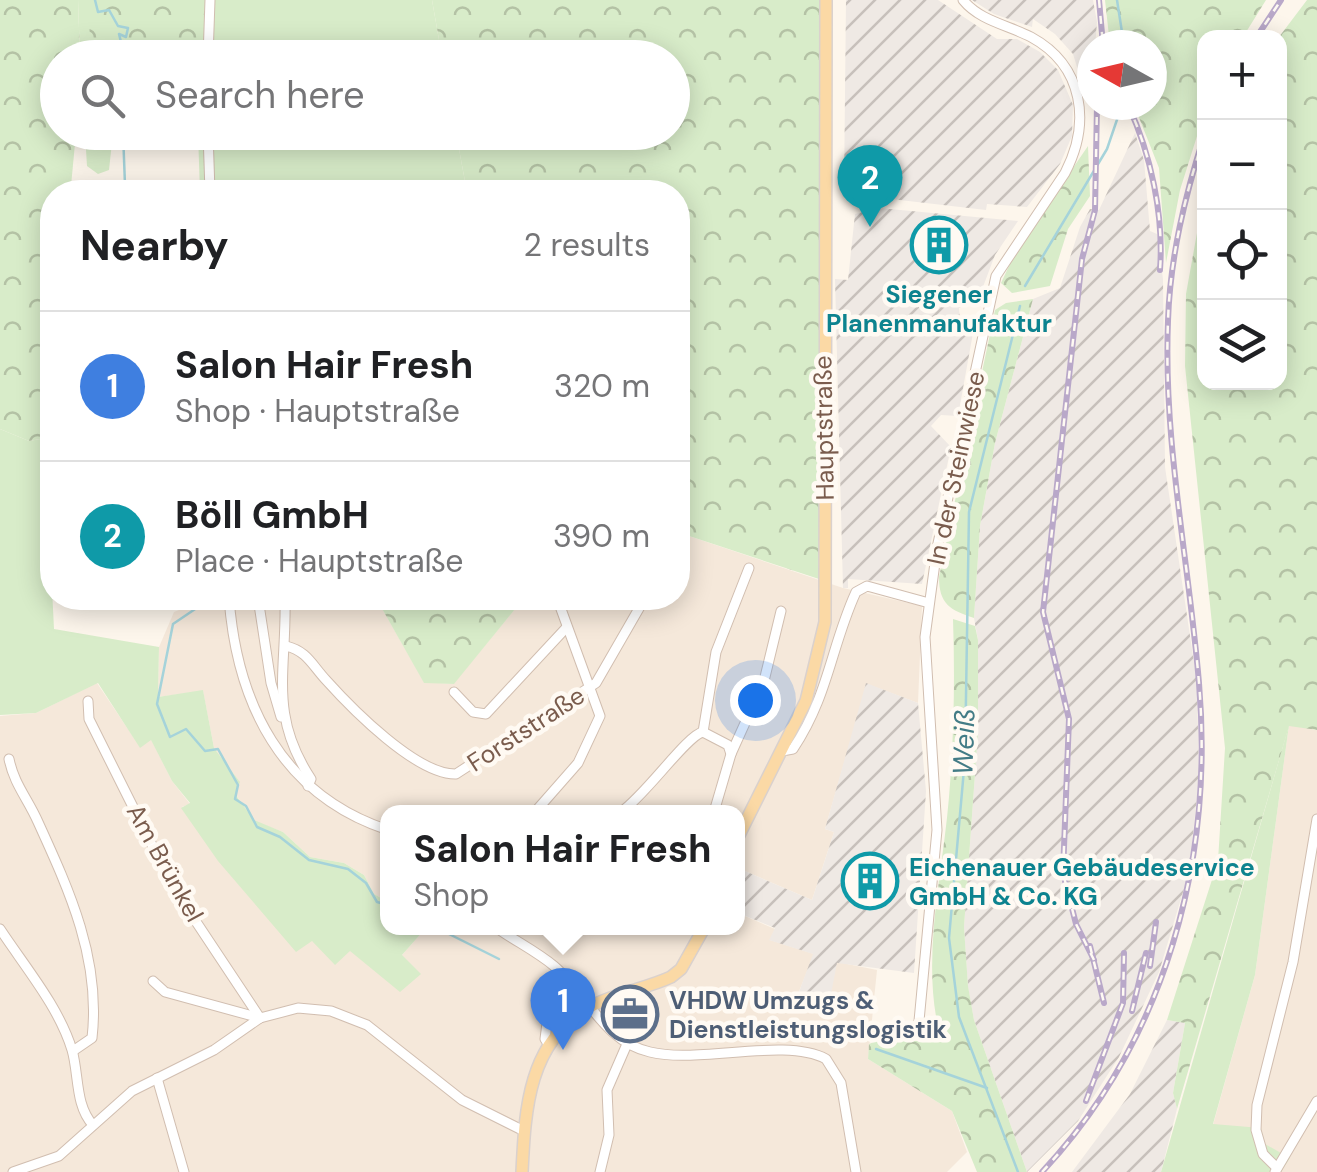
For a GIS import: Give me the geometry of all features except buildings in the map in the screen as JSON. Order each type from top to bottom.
[{"type":"main road","name":"Hauptstraße","points":[[745,823],[806,702],[825,622],[826,0]]},
{"type":"main road","points":[[522,1172],[529,1091],[550,1045],[591,1007],[671,977],[681,969],[700,935]]},
{"type":"street","points":[[209,40],[210,0]]},
{"type":"street","name":"In der Steinwiese","points":[[919,1021],[937,830],[925,637],[929,603],[996,276],[1070,164],[1082,119],[1076,89],[1056,56],[1030,37],[980,15],[963,0]]},
{"type":"street","points":[[209,150],[210,180]]},
{"type":"street","points":[[703,732],[716,652],[750,568]]},
{"type":"street","points":[[782,751],[792,748],[808,726],[830,676],[856,592],[866,586],[929,603]]},
{"type":"street","points":[[231,610],[246,694],[272,747],[308,786],[354,817],[380,827]]},
{"type":"street","points":[[260,610],[271,683],[290,748],[311,779],[308,786]]},
{"type":"street","points":[[284,725],[285,610]]},
{"type":"street","points":[[541,805],[578,763],[598,728],[600,716],[561,610]]},
{"type":"street","name":"Forststraße","points":[[286,646],[308,656],[326,681],[407,754],[447,774],[466,770],[590,688],[637,610]]},
{"type":"street","points":[[716,805],[730,754],[764,681],[781,611]]},
{"type":"street","points":[[454,692],[478,715],[492,710],[566,628]]},
{"type":"street","name":"Am Brünkel","points":[[88,700],[88,719],[173,887],[260,1018]]},
{"type":"street","points":[[703,732],[728,745],[730,754]]},
{"type":"street","points":[[630,805],[653,786],[686,740],[703,732]]},
{"type":"street","points":[[9,758],[12,776],[61,872],[94,969],[92,1038],[72,1051]]},
{"type":"street","points":[[1317,819],[1294,962],[1256,1105],[1256,1130],[1263,1154],[1276,1170],[1317,1101]]},
{"type":"street","points":[[0,930],[56,1015],[72,1051],[83,1110],[93,1125]]},
{"type":"street","points":[[507,935],[555,967],[610,1032],[627,1044],[664,1055],[800,1053],[826,1059],[841,1083],[856,1172]]},
{"type":"street","points":[[153,981],[165,992],[260,1018]]},
{"type":"street","points":[[550,1045],[544,1039],[546,1023],[577,990]]},
{"type":"street","points":[[13,1172],[37,1169],[59,1156],[124,1097],[204,1056],[260,1018],[298,1008],[348,1016],[388,1040],[462,1100],[524,1131]]},
{"type":"street","points":[[600,1172],[609,1134],[607,1090],[627,1044]]},
{"type":"street","points":[[157,1078],[184,1172]]},
{"type":"shaded area","points":[[846,0],[938,0],[997,39],[1017,39],[1040,52],[1058,70],[1073,105],[1072,136],[1060,164],[1027,207],[987,204],[986,210],[848,194],[844,188]]},
{"type":"shaded area","points":[[972,0],[1093,0],[1096,30],[1077,30],[1077,67],[1073,54],[1055,34],[1033,19],[1032,27],[994,14]]},
{"type":"shaded area","points":[[1135,133],[1144,160],[1150,231],[1157,234],[1163,279],[1165,467],[1197,683],[1199,777],[1189,872],[1159,972],[1119,1057],[1078,1121],[1027,1172],[974,1020],[968,987],[964,927],[978,732],[978,640],[974,618],[980,526],[995,443],[1033,299],[1060,288],[1080,227],[1090,209],[1099,210]]},
{"type":"shaded area","points":[[879,208],[1018,221],[995,255],[978,300],[959,308],[960,322],[973,333],[958,416],[941,415],[931,426],[951,447],[922,584],[848,579],[848,588],[843,588],[835,279],[848,280],[855,214]]},
{"type":"shaded area","points":[[690,536],[843,588],[922,606],[918,703],[867,684],[825,829],[834,832],[812,900],[745,871],[745,805],[380,805],[380,897],[364,875],[344,863],[310,857],[283,832],[254,821],[234,792],[239,781],[214,748],[203,691],[158,697],[159,647],[174,612],[179,610],[383,610],[424,682],[453,684],[514,610],[690,610]]},
{"type":"shaded area","points":[[97,683],[140,747],[151,739],[172,781],[190,804],[182,807],[312,941],[350,951],[402,955],[420,935],[745,935],[745,916],[775,929],[770,940],[814,954],[796,999],[837,962],[877,970],[868,1059],[952,1111],[967,1152],[947,1172],[0,1172],[0,716],[36,713]]},
{"type":"shaded area","points":[[866,683],[918,703],[926,791],[914,973],[837,963],[831,994],[796,1000],[813,954],[769,940],[775,928],[745,916],[745,871],[812,900],[834,832],[825,829]]},
{"type":"shaded area","points":[[1289,725],[1317,730],[1317,1172],[1281,1172],[1290,1158],[1213,1125],[1255,975]]},
{"type":"shaded area","points":[[1167,1020],[1185,1023],[1173,1093],[1177,1109],[1161,1172],[1072,1172],[1130,1094]]},
{"type":"green space","points":[[0,0],[78,0],[79,40],[40,40],[40,150],[74,150],[72,180],[40,180],[40,439],[29,441],[0,429]]},
{"type":"green space","points":[[78,0],[432,0],[439,40],[79,40]]},
{"type":"green space","points":[[89,0],[206,0],[205,40],[90,40]]},
{"type":"green space","points":[[432,0],[820,0],[819,579],[690,536],[690,180],[465,180],[459,150],[690,150],[690,40],[439,40]]},
{"type":"green space","points":[[1105,0],[1266,0],[1247,30],[1197,30],[1197,136],[1180,190],[1166,263],[1159,168],[1140,120],[1167,120],[1167,30],[1108,30]]},
{"type":"green space","points":[[1307,0],[1317,0],[1317,730],[1289,726],[1177,1109],[1173,1093],[1185,1023],[1167,1020],[1218,861],[1225,748],[1185,366],[1186,294],[1197,233],[1197,390],[1287,390],[1284,30]]},
{"type":"green space","points":[[1088,146],[1090,196],[1068,229],[1050,286],[1012,293],[1001,283],[1016,251]]},
{"type":"green space","points":[[86,150],[111,150],[109,170],[98,174],[87,166]]},
{"type":"green space","points":[[199,150],[459,150],[465,180],[200,180]]},
{"type":"green space","points":[[1033,299],[995,443],[980,526],[974,618],[948,605],[941,594],[939,577],[995,310],[1006,303]]},
{"type":"green space","points":[[0,429],[29,441],[40,439],[40,610],[53,610],[54,629],[159,647],[158,697],[203,690],[214,748],[240,782],[235,794],[254,820],[283,832],[310,857],[344,863],[364,875],[380,897],[380,935],[420,935],[402,955],[421,974],[400,992],[350,951],[335,965],[312,941],[296,952],[218,861],[181,808],[190,803],[172,781],[151,740],[140,748],[98,683],[36,713],[0,715]]},
{"type":"green space","points":[[383,610],[514,610],[454,684],[424,683]]},
{"type":"green space","points":[[953,619],[975,626],[978,640],[978,732],[964,927],[968,986],[974,1020],[1027,1172],[977,1172],[952,1111],[868,1059],[869,1044],[900,1031],[911,1041],[927,1041],[938,1027],[933,941],[951,775]]},
{"type":"green space","points":[[1289,725],[1255,975],[1213,1124],[1261,1128],[1265,1144],[1290,1158],[1281,1172],[1161,1172]]},
{"type":"waterway","points":[[95,0],[98,12],[109,10],[118,26],[128,28],[126,37],[119,34],[120,40]]},
{"type":"waterway","name":"Weiß","points":[[1117,0],[1122,30]]},
{"type":"waterway","name":"Weiß","points":[[1025,286],[1107,149],[1117,120]]},
{"type":"waterway","points":[[124,150],[125,180]]},
{"type":"waterway","name":"Weiß","points":[[1018,1172],[959,1017],[949,938],[965,758],[969,512],[1020,306]]},
{"type":"waterway","points":[[194,610],[173,624],[157,704],[170,737],[186,729],[205,751],[218,749],[238,785],[235,799],[246,806],[257,827],[280,837],[309,860],[348,869],[366,883],[380,903]]},
{"type":"waterway","points":[[451,935],[499,959]]},
{"type":"waterway","points":[[876,1049],[987,1088]]},
{"type":"railway","points":[[1099,0],[1102,30]]},
{"type":"railway","points":[[1261,30],[1281,0]]},
{"type":"railway","points":[[1094,960],[1076,924],[1063,873],[1069,719],[1043,612],[1082,259],[1095,210],[1097,120]]},
{"type":"railway","points":[[1134,120],[1154,186],[1160,270]]},
{"type":"railway","points":[[1042,1172],[1085,1120],[1121,1065],[1150,1006],[1173,944],[1189,881],[1202,750],[1195,638],[1167,366],[1172,274],[1197,160]]},
{"type":"railway","points":[[1150,966],[1156,922]]},
{"type":"railway","points":[[1090,946],[1104,1003]]},
{"type":"railway","points":[[1086,1101],[1123,1003],[1124,953]]},
{"type":"railway","points":[[1132,1011],[1146,953]]},
{"type":"place","name":"Böll GmbH","points":[[870,227]]},
{"type":"place","name":"Siegener Planenmanufaktur","points":[[939,245]]},
{"type":"place","name":"Eichenauer Gebäudeservice GmbH & Co. KG","points":[[870,881]]},
{"type":"place","name":"VHDW Umzugs & Dienstleistungslogistik","points":[[630,1014]]},
{"type":"place","name":"Salon Hair Fresh","points":[[563,1050]]}]
